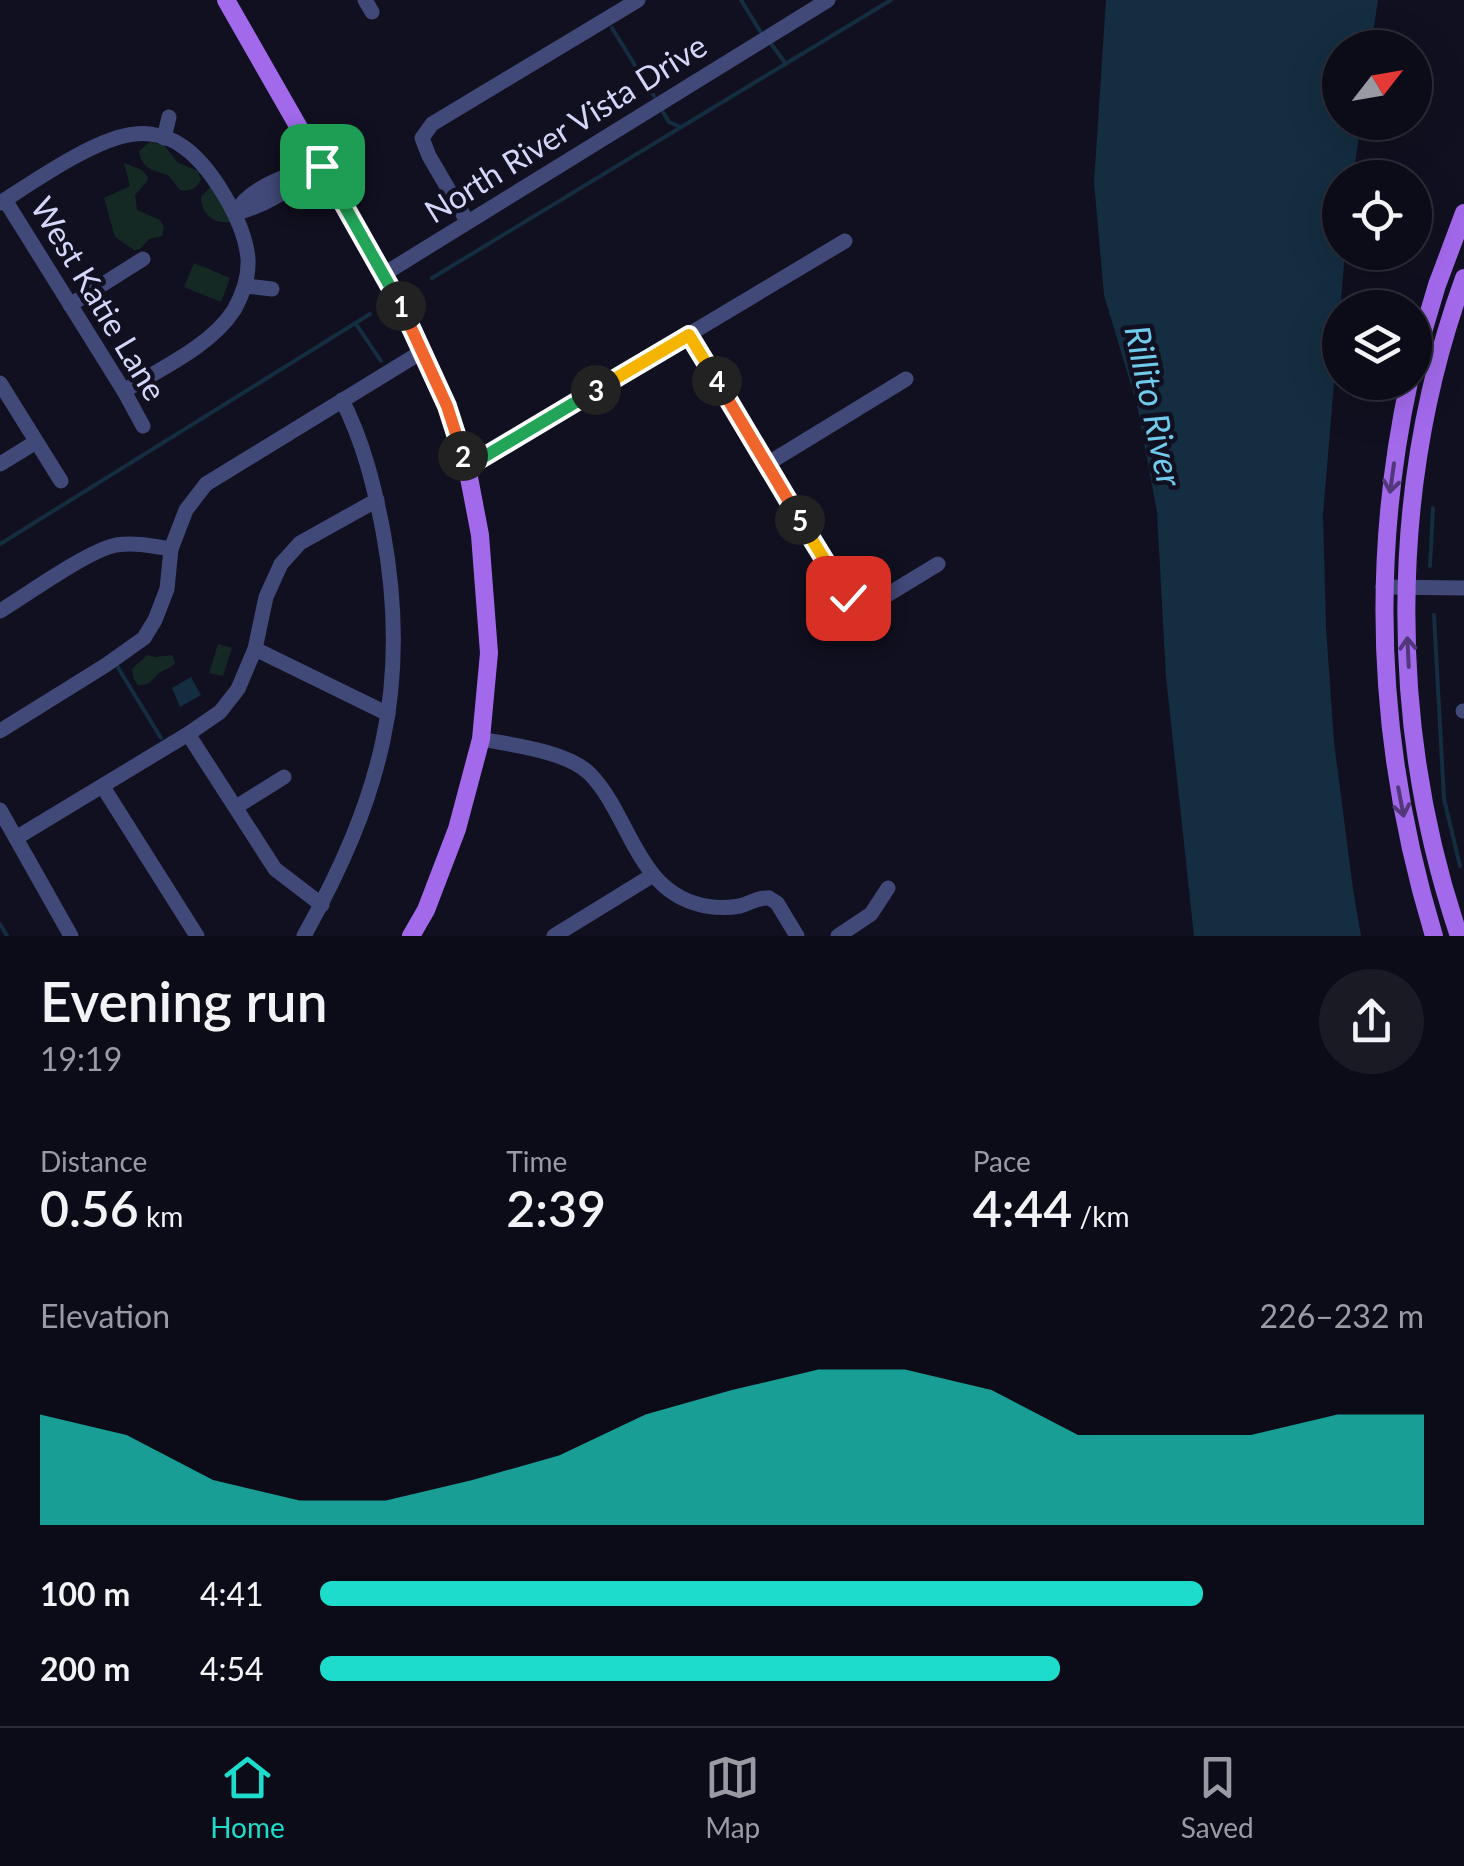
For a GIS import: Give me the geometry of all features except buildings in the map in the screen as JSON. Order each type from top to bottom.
[{"type":"main road","points":[[226,0],[384,274],[447,406],[467,467],[480,535],[489,653],[481,739],[458,829],[426,910],[411,936]]},
{"type":"main road","points":[[1432,301],[1464,213]]},
{"type":"main road","points":[[1459,936],[1441,876],[1419,773],[1407,642],[1407,588],[1425,420],[1464,278]]},
{"type":"main road","points":[[1406,400],[1390,494],[1383,588],[1385,675],[1394,763],[1410,846],[1434,936]]},
{"type":"street","points":[[468,222],[428,156],[422,132],[638,0]]},
{"type":"street","name":"North River Vista Drive","points":[[384,274],[828,0]]},
{"type":"street","points":[[164,138],[170,117]]},
{"type":"street","points":[[3,202],[103,141],[135,134],[178,142],[202,163],[235,214],[248,257],[246,286],[233,311],[214,335],[124,391]]},
{"type":"street","points":[[235,214],[242,202],[288,174],[322,166]]},
{"type":"street","name":"West Katie Lane","points":[[3,202],[143,426]]},
{"type":"street","points":[[467,467],[845,242]]},
{"type":"street","points":[[70,304],[143,259]]},
{"type":"street","points":[[246,286],[272,289]]},
{"type":"street","points":[[689,335],[844,594],[855,604],[869,606],[938,564]]},
{"type":"street","points":[[0,731],[144,638],[167,589],[171,550],[186,510],[206,484],[423,351]]},
{"type":"street","points":[[767,464],[906,379]]},
{"type":"street","points":[[0,384],[60,481]]},
{"type":"street","points":[[304,936],[358,828],[379,765],[392,692],[395,634],[388,560],[377,500],[342,400]]},
{"type":"street","points":[[0,464],[36,442]]},
{"type":"street","points":[[16,838],[220,712],[238,690],[255,649],[266,597],[281,564],[300,543],[377,500]]},
{"type":"street","points":[[0,611],[87,557],[113,546],[136,544],[171,550]]},
{"type":"street","points":[[1383,588],[1464,588]]},
{"type":"street","points":[[255,649],[388,714]]},
{"type":"street","points":[[188,734],[275,869],[322,904]]},
{"type":"street","points":[[481,739],[564,758],[588,772],[612,804],[653,875],[678,895],[701,906],[740,906],[771,892],[797,936]]},
{"type":"street","points":[[236,807],[284,777]]},
{"type":"street","points":[[103,787],[197,936]]},
{"type":"street","points":[[0,810],[71,936]]},
{"type":"street","points":[[554,936],[653,875]]},
{"type":"street","points":[[838,936],[871,914],[888,888]]},
{"type":"green space","points":[[150,142],[164,145],[177,162],[198,171],[198,185],[180,190],[168,175],[145,165],[139,151]]},
{"type":"green space","points":[[124,163],[142,170],[148,177],[135,195],[137,210],[160,220],[164,227],[162,236],[149,239],[134,250],[115,237],[104,198],[130,186]]},
{"type":"green space","points":[[212,185],[232,222],[215,220],[204,209],[201,197]]},
{"type":"green space","points":[[194,263],[230,278],[221,302],[184,287]]},
{"type":"green space","points":[[218,644],[232,648],[223,676],[209,673]]},
{"type":"green space","points":[[147,655],[172,655],[175,663],[148,683],[138,685],[132,669]]},
{"type":"water","name":"Rillito River","points":[[1106,0],[1378,0],[1374,30],[1322,30],[1322,140],[1358,140],[1356,160],[1322,160],[1322,270],[1344,270],[1342,290],[1322,290],[1322,400],[1333,400],[1323,515],[1334,742],[1361,936],[1194,936],[1166,677],[1157,512],[1137,405],[1104,295],[1094,182]]},
{"type":"water","points":[[191,677],[201,695],[180,707],[172,688]]},
{"type":"waterway","points":[[741,0],[760,31]]},
{"type":"waterway","points":[[432,278],[891,0]]},
{"type":"waterway","points":[[612,28],[654,96]]},
{"type":"waterway","points":[[772,45],[786,64]]},
{"type":"waterway","points":[[663,112],[669,122],[680,127]]},
{"type":"waterway","points":[[0,544],[370,314]]},
{"type":"waterway","points":[[356,324],[381,361]]},
{"type":"waterway","points":[[1430,566],[1433,508]]},
{"type":"waterway","points":[[1434,615],[1444,799],[1460,866]]},
{"type":"waterway","points":[[117,666],[161,738]]},
{"type":"waterway","points":[[0,924],[7,936]]},
{"type":"route","points":[[322,166],[406,315],[447,406],[467,467],[689,335],[848,598]]}]
